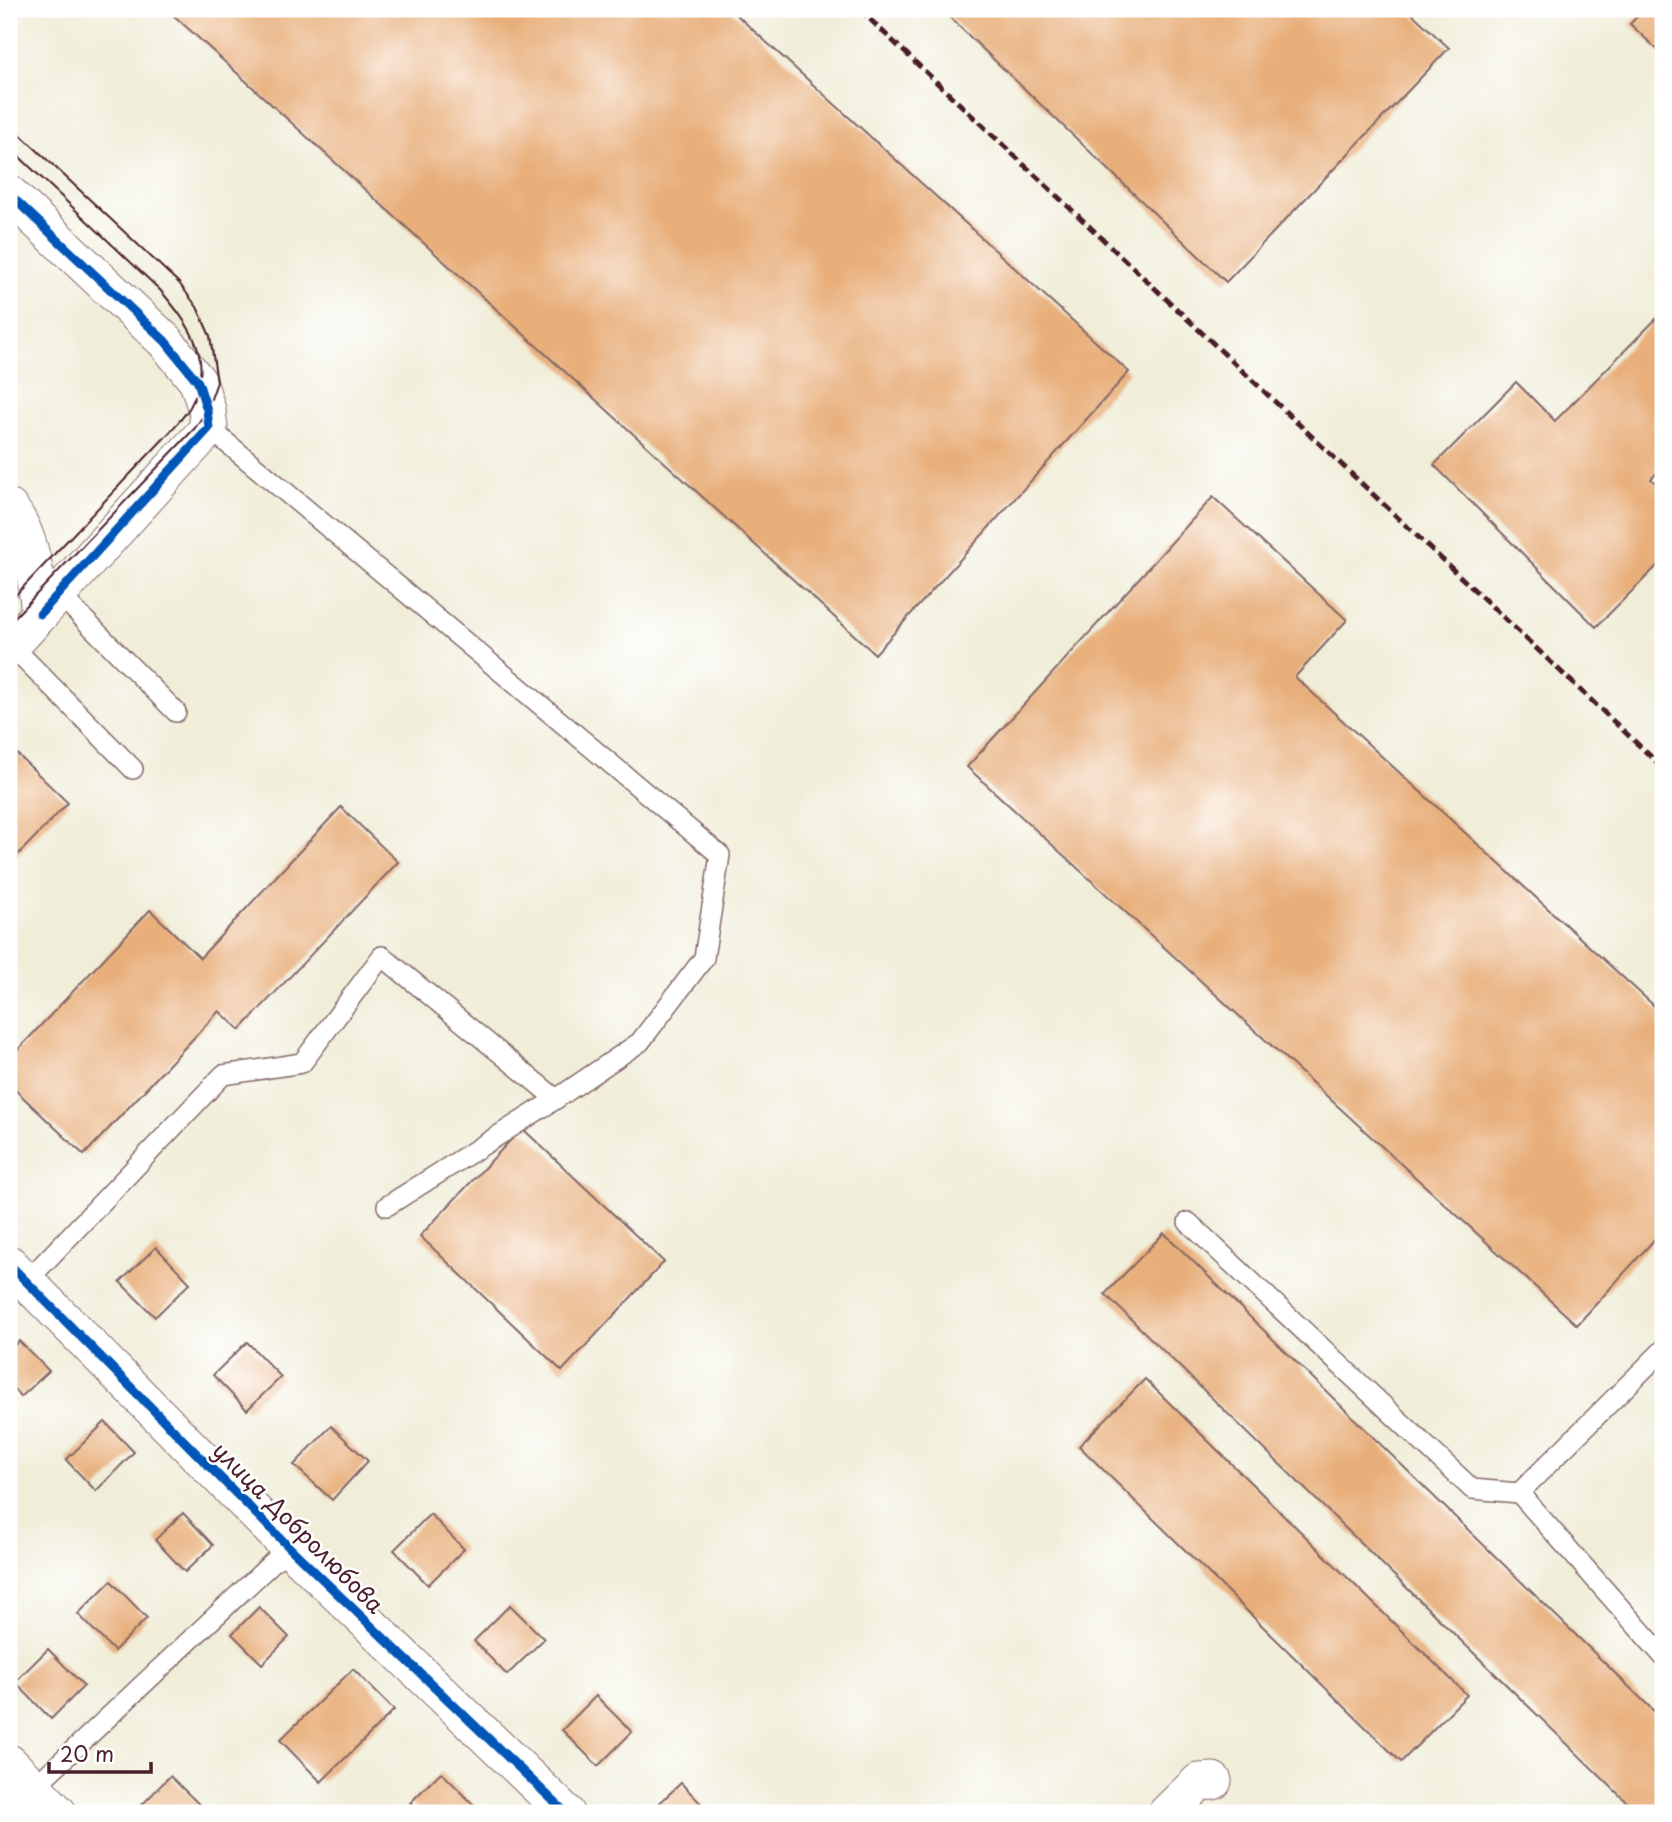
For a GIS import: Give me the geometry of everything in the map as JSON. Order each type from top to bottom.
[{"type":"street","points":[[9,194],[164,341],[198,382],[207,410],[209,428],[10,647]]},
{"type":"street","points":[[9,508],[15,515],[50,604]]},
{"type":"street","name":"улица Добролюбова","points":[[17,1273],[289,1547],[566,1813]]},
{"type":"street","points":[[1167,1813],[1199,1782],[1213,1781]]},
{"type":"lane","points":[[209,428],[720,855],[704,958],[639,1042],[387,1206]]},
{"type":"lane","points":[[50,604],[176,712]]},
{"type":"lane","points":[[10,647],[133,769]]},
{"type":"lane","points":[[17,1273],[223,1075],[302,1063],[382,956],[555,1099]]},
{"type":"lane","points":[[1188,1222],[1472,1489],[1519,1493],[1663,1656]]},
{"type":"lane","points":[[1519,1493],[1663,1350]]},
{"type":"lane","points":[[27,1791],[289,1547]]},
{"type":"building","points":[[175,9],[730,9],[1129,372],[875,654],[171,13]]},
{"type":"building","points":[[941,9],[1407,9],[1449,48],[1226,282]]},
{"type":"building","points":[[1644,9],[1663,9],[1663,55],[1630,24]]},
{"type":"building","points":[[1663,312],[1663,466],[1651,479],[1663,491],[1663,560],[1596,627],[1434,465],[1516,382],[1555,421]]},
{"type":"building","points":[[1213,497],[1347,620],[1295,677],[1663,1014],[1663,1230],[1577,1325],[967,767]]},
{"type":"building","points":[[13,750],[68,803],[9,864],[9,755]]},
{"type":"building","points":[[341,807],[398,862],[240,1030],[219,1011],[84,1155],[9,1084],[9,1059],[150,910],[200,958]]},
{"type":"building","points":[[522,1128],[664,1262],[562,1371],[420,1236]]},
{"type":"building","points":[[1164,1233],[1663,1720],[1663,1813],[1638,1813],[1105,1294]]},
{"type":"building","points":[[156,1247],[190,1283],[155,1317],[120,1282]]},
{"type":"building","points":[[19,1341],[49,1371],[21,1397],[9,1384],[9,1351]]},
{"type":"building","points":[[247,1342],[281,1377],[247,1410],[213,1375]]},
{"type":"building","points":[[1145,1379],[1467,1695],[1401,1762],[1079,1446]]},
{"type":"building","points":[[105,1422],[134,1452],[96,1491],[66,1460]]},
{"type":"building","points":[[331,1426],[368,1461],[332,1500],[294,1465]]},
{"type":"building","points":[[183,1513],[213,1545],[185,1572],[155,1540]]},
{"type":"building","points":[[430,1514],[464,1549],[428,1585],[394,1550]]},
{"type":"building","points":[[111,1581],[147,1618],[114,1651],[78,1614]]},
{"type":"building","points":[[510,1605],[544,1639],[507,1675],[474,1641]]},
{"type":"building","points":[[259,1607],[289,1637],[262,1664],[232,1634]]},
{"type":"building","points":[[48,1649],[84,1686],[51,1719],[15,1682]]},
{"type":"building","points":[[353,1669],[394,1710],[321,1782],[280,1740]]},
{"type":"building","points":[[596,1696],[632,1732],[598,1766],[562,1730]]},
{"type":"building","points":[[441,1772],[482,1813],[421,1813],[410,1803]]},
{"type":"building","points":[[170,1776],[208,1813],[144,1813],[139,1808]]},
{"type":"building","points":[[681,1783],[710,1813],[649,1813]]},
{"type":"tram line","points":[[9,124],[179,283],[197,307],[210,336],[217,382],[207,410],[195,428],[9,623]]},
{"type":"tram line","points":[[9,147],[160,290],[190,330],[200,359],[197,390],[183,417],[9,602]]},
{"type":"railway","points":[[859,9],[1663,768]]},
{"type":"cycle path","points":[[9,194],[165,341],[198,382],[207,410],[209,428],[40,614]]},
{"type":"cycle path","points":[[9,1264],[289,1547],[566,1813]]}]
